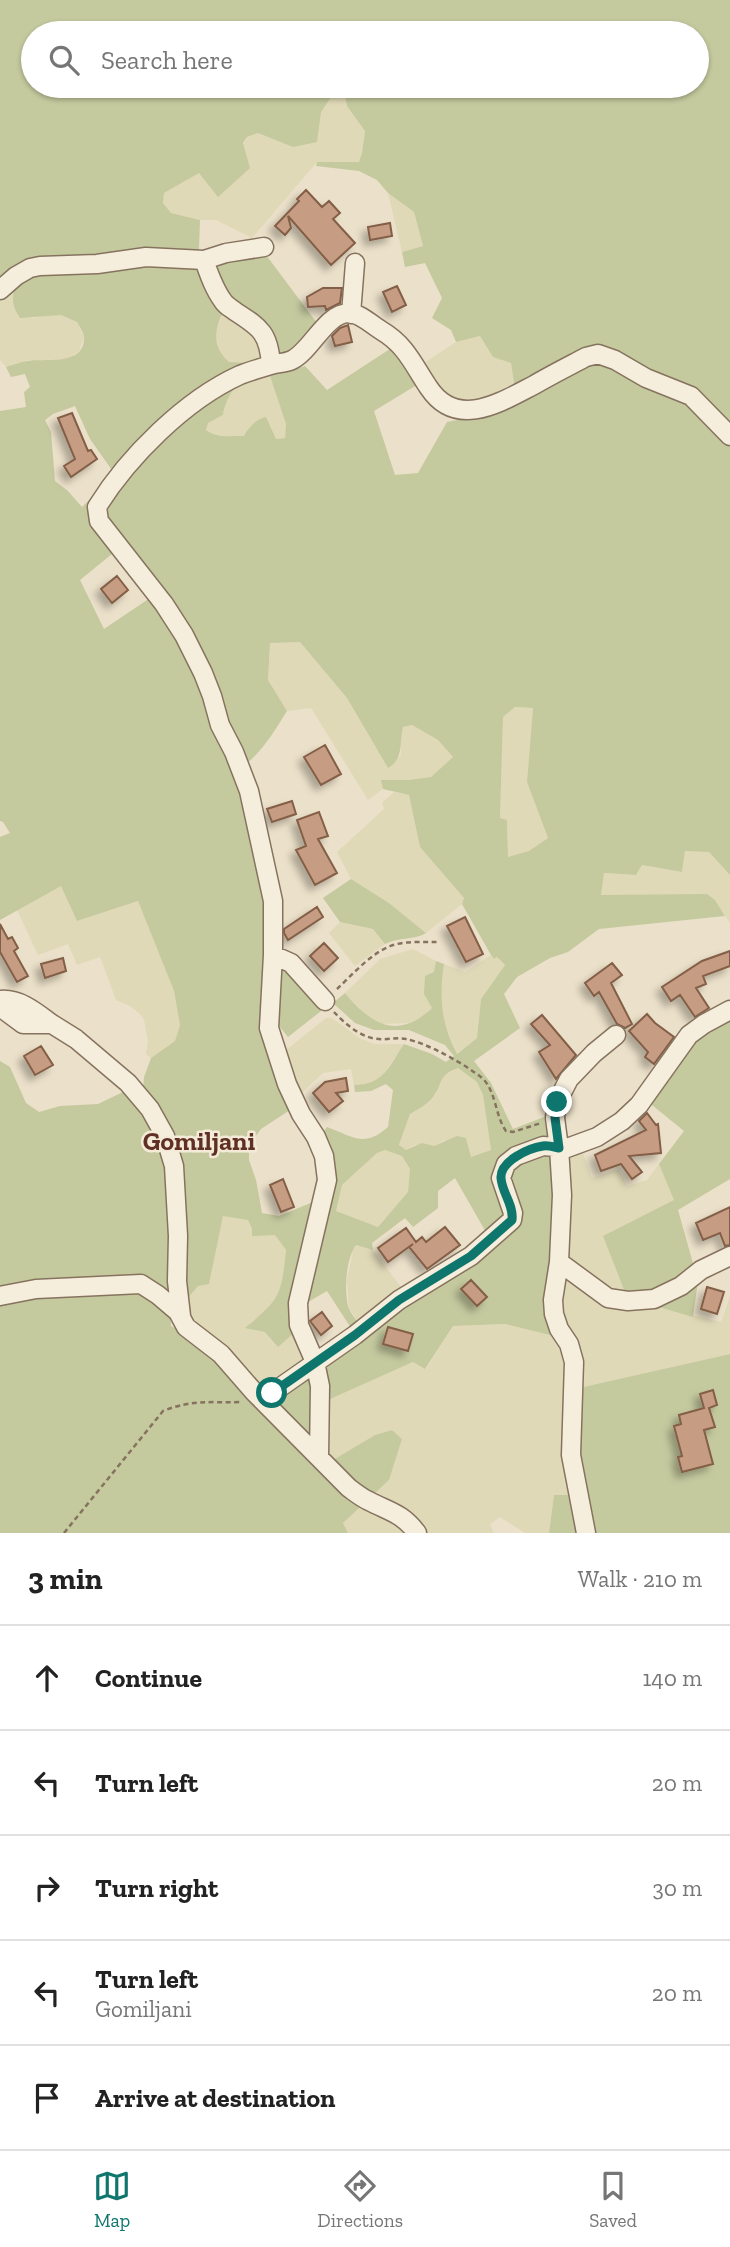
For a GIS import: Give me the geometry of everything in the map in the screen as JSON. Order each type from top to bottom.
[{"type":"street","points":[[0,290],[16,276],[40,266],[97,264],[146,257],[204,260],[226,253],[264,247]]},
{"type":"street","points":[[204,260],[224,304],[258,326],[265,334],[270,347],[271,365]]},
{"type":"street","points":[[351,314],[355,263]]},
{"type":"street","points":[[319,1457],[320,1386],[315,1362],[299,1325],[298,1303],[327,1180],[324,1156],[287,1084],[269,1028],[273,901],[249,791],[234,752],[220,726],[208,684],[184,635],[164,604],[99,521],[97,507],[150,441],[181,412],[239,376],[292,360],[334,319],[346,313],[357,315],[388,334],[416,364],[430,390],[447,406],[464,410],[483,409],[586,357],[598,354],[615,360],[646,378],[691,396],[730,436]]},
{"type":"street","points":[[273,955],[291,962],[325,1001]]},
{"type":"street","points":[[0,1000],[7,999],[22,1004],[76,1040],[128,1083],[150,1110],[165,1136],[174,1166],[178,1236],[177,1282],[181,1316],[186,1327],[221,1354],[257,1396],[349,1488],[367,1501],[394,1511],[417,1533]]},
{"type":"street","points":[[0,1007],[23,1024],[52,1024]]},
{"type":"street","points":[[257,1396],[272,1393],[355,1335],[399,1300],[471,1256],[512,1220],[513,1213],[501,1178],[506,1164],[516,1156],[543,1146],[567,1148],[597,1137],[622,1121],[639,1105],[690,1035],[730,1010]]},
{"type":"street","points":[[586,1533],[571,1455],[574,1362],[569,1344],[559,1329],[554,1314],[562,1195],[555,1118],[557,1102],[569,1079],[616,1035]]},
{"type":"street","points":[[559,1262],[608,1298],[628,1301],[654,1299],[730,1256]]},
{"type":"street","points":[[0,1296],[36,1289],[141,1284],[181,1316]]},
{"type":"path","points":[[437,942],[391,946],[359,969],[325,1001],[340,1018],[367,1037],[404,1038],[423,1044],[484,1079],[506,1131],[513,1132],[555,1118]]},
{"type":"path","points":[[64,1533],[163,1411],[180,1404],[205,1401],[242,1402],[257,1396]]},
{"type":"shaded area","points":[[330,98],[345,98],[347,106],[365,131],[359,162],[317,162],[252,238],[216,220],[200,220],[171,213],[163,203],[164,193],[199,173],[219,196],[247,137],[258,133],[293,147]]},
{"type":"shaded area","points":[[388,193],[414,212],[423,246],[402,252]]},
{"type":"shaded area","points":[[15,289],[32,318],[61,315],[77,322],[84,337],[79,351],[70,358],[29,360],[6,367],[0,360],[0,295]]},
{"type":"shaded area","points":[[223,312],[256,333],[266,357],[236,364],[220,355],[215,335]]},
{"type":"shaded area","points":[[480,336],[493,357],[511,363],[514,383],[502,412],[459,421],[424,363],[456,342]]},
{"type":"shaded area","points":[[259,376],[270,376],[286,424],[285,438],[209,433],[206,430],[208,423],[223,415],[228,395],[239,383]]},
{"type":"shaded area","points":[[300,642],[347,698],[388,768],[401,755],[400,739],[403,727],[412,725],[438,740],[453,757],[431,777],[382,780],[383,789],[368,800],[311,708],[287,711],[268,680],[270,643]]},
{"type":"shaded area","points":[[515,707],[533,708],[527,782],[548,838],[529,851],[508,857],[507,820],[500,818],[503,717]]},
{"type":"shaded area","points":[[394,792],[409,795],[420,847],[464,898],[462,904],[426,933],[389,903],[351,879],[337,852],[384,809],[382,803]]},
{"type":"shaded area","points":[[685,851],[709,852],[730,875],[730,923],[715,900],[601,895],[603,873],[636,875],[642,865],[682,872]]},
{"type":"shaded area","points":[[61,885],[77,921],[138,901],[174,991],[180,1025],[175,1041],[151,1058],[146,1054],[148,1041],[144,1020],[130,1006],[116,1000],[100,957],[77,965],[68,944],[38,955],[17,910]]},
{"type":"shaded area","points":[[340,922],[373,929],[385,944],[355,966],[329,933]]},
{"type":"shaded area","points":[[413,949],[436,961],[432,1008],[409,1023],[379,1024],[370,1019],[345,993],[380,959]]},
{"type":"shaded area","points":[[491,955],[505,965],[481,999],[477,1038],[456,1054],[446,1031],[442,1012],[440,988],[444,964],[465,972]]},
{"type":"shaded area","points":[[326,1018],[332,1018],[361,1039],[375,1044],[404,1044],[381,1078],[369,1085],[354,1085],[351,1069],[323,1073],[297,1097],[281,1054]]},
{"type":"shaded area","points":[[458,1068],[477,1082],[483,1095],[491,1150],[471,1157],[445,1140],[434,1146],[415,1145],[406,1150],[399,1146],[410,1114],[435,1095],[443,1076]]},
{"type":"shaded area","points":[[581,1148],[592,1178],[619,1169],[627,1186],[647,1180],[659,1164],[675,1200],[665,1205],[633,1310],[662,1308],[721,1322],[730,1296],[730,1354],[579,1388],[568,1326],[562,1310],[567,1253],[565,1157]]},
{"type":"shaded area","points":[[385,1150],[402,1156],[410,1169],[408,1193],[378,1227],[335,1211],[342,1185],[377,1153]]},
{"type":"shaded area","points":[[223,1215],[248,1220],[252,1229],[275,1235],[286,1250],[282,1286],[276,1300],[246,1327],[295,1332],[306,1360],[262,1391],[191,1323],[187,1314],[187,1299],[191,1293],[198,1286],[209,1283]]},
{"type":"shaded area","points":[[356,1245],[373,1250],[404,1291],[360,1325],[349,1308],[347,1280]]},
{"type":"shaded area","points":[[505,1324],[554,1336],[569,1363],[571,1492],[568,1495],[554,1495],[549,1533],[525,1533],[500,1517],[490,1524],[494,1533],[348,1533],[343,1523],[389,1480],[402,1439],[392,1430],[375,1435],[333,1460],[325,1450],[328,1400],[413,1362],[426,1369],[453,1326]]},
{"type":"green space","points":[[0,0],[730,0],[730,875],[709,852],[685,851],[682,872],[642,865],[636,875],[604,873],[601,895],[707,894],[715,900],[725,916],[599,929],[568,952],[550,958],[517,977],[504,994],[520,1028],[474,1061],[491,1083],[513,1129],[544,1117],[553,1169],[554,1336],[505,1324],[453,1326],[425,1369],[413,1362],[328,1400],[322,1364],[401,1304],[495,1248],[455,1178],[438,1191],[438,1208],[413,1227],[405,1218],[372,1243],[373,1250],[356,1245],[350,1258],[346,1283],[348,1306],[360,1325],[353,1331],[327,1291],[301,1306],[323,1225],[321,1135],[327,1127],[365,1139],[388,1127],[393,1090],[386,1084],[371,1091],[355,1092],[354,1085],[379,1078],[404,1044],[446,1062],[454,1056],[445,1045],[409,1030],[374,1030],[355,1023],[333,1003],[345,993],[375,1020],[396,1026],[407,1024],[432,1008],[424,994],[425,976],[434,972],[436,961],[444,964],[443,1010],[457,1054],[477,1038],[481,999],[505,965],[491,955],[462,904],[464,898],[420,847],[409,795],[383,789],[381,780],[431,777],[453,757],[438,740],[412,725],[403,727],[399,756],[388,768],[347,698],[300,642],[270,643],[268,680],[287,711],[259,752],[236,771],[267,901],[266,971],[293,1108],[261,1129],[249,1145],[249,1160],[262,1213],[279,1216],[318,1200],[295,1332],[278,1347],[265,1332],[245,1328],[266,1310],[277,1295],[283,1277],[286,1250],[275,1235],[252,1236],[248,1220],[223,1216],[209,1284],[198,1286],[187,1299],[170,1299],[171,1326],[208,1352],[255,1404],[310,1373],[324,1450],[333,1460],[375,1435],[392,1430],[402,1439],[389,1480],[343,1523],[348,1533],[0,1533],[0,1061],[10,1067],[26,1103],[39,1112],[60,1106],[98,1104],[123,1092],[162,1147],[143,1090],[144,1077],[151,1058],[175,1041],[180,1025],[174,991],[138,901],[77,921],[61,886],[0,920],[0,837],[10,833],[0,821],[0,411],[26,407],[24,392],[30,387],[25,374],[11,377],[6,367],[28,361],[71,357],[83,347],[84,337],[77,322],[61,315],[20,318],[14,304],[14,290],[0,295]],"holes":[[[21,21],[709,21],[709,98],[345,98],[347,106],[365,131],[359,162],[317,162],[316,166],[359,171],[377,180],[388,193],[414,212],[423,246],[402,252],[405,267],[425,263],[442,298],[432,318],[451,330],[456,342],[480,336],[493,357],[511,363],[514,383],[502,411],[447,422],[418,473],[395,475],[374,411],[420,383],[393,347],[327,390],[305,366],[270,376],[286,424],[285,438],[276,439],[266,417],[253,424],[244,436],[219,435],[206,430],[208,423],[223,415],[227,401],[248,363],[229,362],[217,345],[216,332],[223,312],[201,275],[193,267],[199,249],[200,220],[171,213],[163,203],[164,193],[199,173],[218,197],[250,168],[243,143],[247,137],[258,133],[293,147],[317,142],[321,112],[330,98],[21,98]],[[75,406],[90,439],[114,473],[82,507],[55,481],[51,432],[45,420]],[[123,545],[150,598],[104,629],[80,580]],[[515,707],[533,708],[527,782],[548,838],[529,851],[508,857],[507,820],[500,818],[503,717]],[[458,1068],[477,1082],[483,1095],[491,1150],[471,1157],[466,1138],[457,1136],[434,1146],[422,1143],[406,1150],[399,1145],[410,1114],[431,1100],[447,1074]],[[385,1150],[402,1156],[410,1169],[408,1192],[378,1227],[336,1211],[342,1185],[377,1153]]]},
{"type":"green space","points":[[263,251],[317,323],[292,352],[277,357],[235,305],[214,272],[220,261]]},
{"type":"green space","points":[[351,879],[389,903],[426,933],[385,944],[373,929],[340,922],[323,898]]},
{"type":"green space","points":[[281,963],[323,1006],[321,1011],[288,1037],[275,1021]]},
{"type":"green space","points":[[730,1016],[730,1179],[678,1210],[698,1281],[693,1317],[662,1308],[632,1310],[603,1236],[674,1200],[659,1164],[684,1131],[647,1101],[691,1043]]},
{"type":"green space","points":[[730,1354],[730,1533],[592,1533],[585,1474],[579,1462],[579,1388]]},
{"type":"green space","points":[[554,1495],[568,1495],[576,1533],[549,1533]]},
{"type":"building","points":[[306,190],[322,207],[329,201],[340,213],[333,219],[355,243],[331,265],[288,216],[291,228],[285,235],[275,226]]},
{"type":"building","points":[[390,223],[392,236],[370,240],[368,227]]},
{"type":"building","points":[[397,286],[406,305],[392,312],[383,292]]},
{"type":"building","points":[[323,288],[342,288],[340,303],[326,310],[325,306],[308,307],[307,297]]},
{"type":"building","points":[[348,325],[352,342],[335,346],[332,336]]},
{"type":"building","points":[[72,413],[88,451],[91,450],[97,459],[71,477],[64,466],[75,459],[58,418]]},
{"type":"building","points":[[117,576],[128,590],[112,603],[101,589]]},
{"type":"building","points":[[325,745],[341,774],[321,785],[304,757]]},
{"type":"building","points":[[292,801],[296,814],[272,822],[267,809]]},
{"type":"building","points":[[319,812],[328,836],[318,839],[337,873],[315,885],[296,850],[306,846],[297,820]]},
{"type":"building","points":[[317,907],[323,917],[288,940],[284,929]]},
{"type":"building","points":[[465,917],[483,954],[466,962],[447,926]]},
{"type":"building","points":[[0,924],[8,939],[12,937],[18,948],[14,951],[28,976],[17,982],[0,952]]},
{"type":"building","points":[[324,943],[338,958],[324,971],[310,956]]},
{"type":"building","points":[[730,951],[730,966],[703,976],[706,984],[696,988],[709,1008],[695,1017],[680,995],[671,1001],[662,987],[702,961]]},
{"type":"building","points":[[63,958],[66,971],[45,978],[41,964]]},
{"type":"building","points":[[612,963],[622,975],[611,983],[632,1024],[625,1028],[617,1024],[599,992],[594,996],[585,983]]},
{"type":"building","points":[[647,1014],[674,1037],[654,1064],[645,1057],[648,1052],[629,1031]]},
{"type":"building","points":[[542,1015],[576,1055],[556,1079],[539,1052],[550,1045],[531,1024]]},
{"type":"building","points":[[41,1046],[53,1065],[35,1075],[24,1056]]},
{"type":"building","points":[[346,1078],[348,1091],[336,1093],[343,1101],[329,1112],[313,1093],[325,1082]]},
{"type":"building","points":[[647,1113],[656,1125],[658,1124],[661,1153],[629,1156],[642,1172],[632,1179],[621,1164],[601,1171],[595,1155],[646,1130],[639,1121]]},
{"type":"building","points":[[283,1179],[294,1207],[281,1212],[270,1185]]},
{"type":"building","points":[[730,1207],[730,1245],[725,1246],[720,1233],[703,1240],[696,1223]]},
{"type":"building","points":[[445,1227],[460,1245],[427,1269],[409,1247],[413,1244],[388,1262],[378,1248],[406,1228],[416,1242],[422,1237],[426,1242]]},
{"type":"building","points":[[471,1280],[487,1297],[477,1306],[461,1289]]},
{"type":"building","points":[[707,1287],[724,1292],[717,1314],[701,1309]]},
{"type":"building","points":[[322,1312],[332,1326],[321,1335],[310,1321]]},
{"type":"building","points":[[388,1327],[413,1334],[408,1351],[383,1344]]},
{"type":"building","points":[[713,1390],[717,1405],[709,1408],[715,1427],[704,1430],[713,1464],[682,1472],[678,1457],[682,1456],[674,1426],[681,1424],[679,1415],[704,1408],[700,1394]]},
{"type":"district","name":"Gomiljani","points":[[199,1141]]},
{"type":"route","points":[[272,1393],[355,1335],[399,1300],[471,1256],[512,1220],[513,1213],[501,1178],[503,1170],[516,1156],[543,1146],[559,1148],[555,1118],[557,1102]]}]
